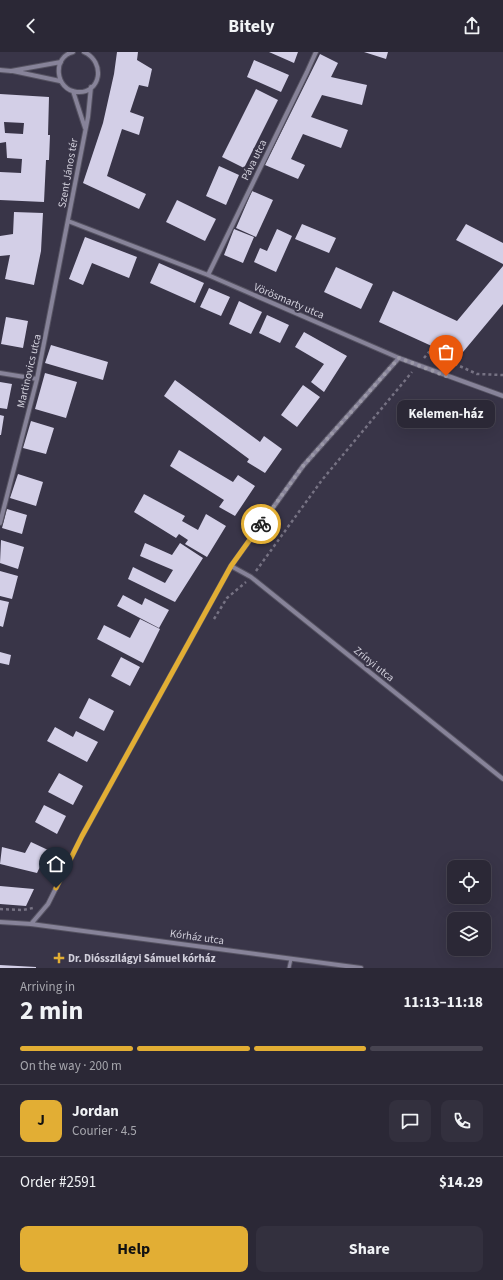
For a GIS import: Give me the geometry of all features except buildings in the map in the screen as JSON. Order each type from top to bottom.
[{"type":"street","points":[[73,52],[65,56],[61,62],[58,74],[60,81],[64,86],[73,91],[83,92],[91,87]]},
{"type":"street","points":[[84,52],[93,54]]},
{"type":"street","name":"Páva utca","points":[[208,275],[316,52]]},
{"type":"street","name":"Szent János tér","points":[[68,221],[88,117],[91,87],[98,78],[99,72],[98,65],[93,54]]},
{"type":"street","points":[[11,71],[61,62]]},
{"type":"street","points":[[0,70],[60,81]]},
{"type":"street","points":[[73,91],[85,128]]},
{"type":"street","name":"Vörösmarty utca","points":[[68,221],[208,275],[418,366],[503,396]]},
{"type":"street","name":"Martinovics utca","points":[[0,523],[37,379],[68,221]]},
{"type":"street","points":[[31,924],[48,904],[82,836],[231,566],[303,466],[399,358]]},
{"type":"street","points":[[0,373],[37,379]]},
{"type":"street","name":"Zrínyi utca","points":[[231,566],[251,577],[503,779]]},
{"type":"street","name":"Kórház utca","points":[[0,922],[31,924],[360,968]]},
{"type":"lane","points":[[290,968],[291,959]]},
{"type":"path","points":[[210,625],[227,598],[251,577],[322,480],[429,352],[477,374],[503,375]]},
{"type":"path","points":[[0,910],[23,910],[48,904]]},
{"type":"way so far","points":[[261,524],[303,466],[399,358],[446,376]]},
{"type":"place","name":"Kelemen-ház","points":[[446,376]]},
{"type":"place","name":"Dr. Diósszilágyi Sámuel kórház","points":[[59,958]]},
{"type":"route","points":[[56,888],[82,836],[231,566],[261,524]]}]
